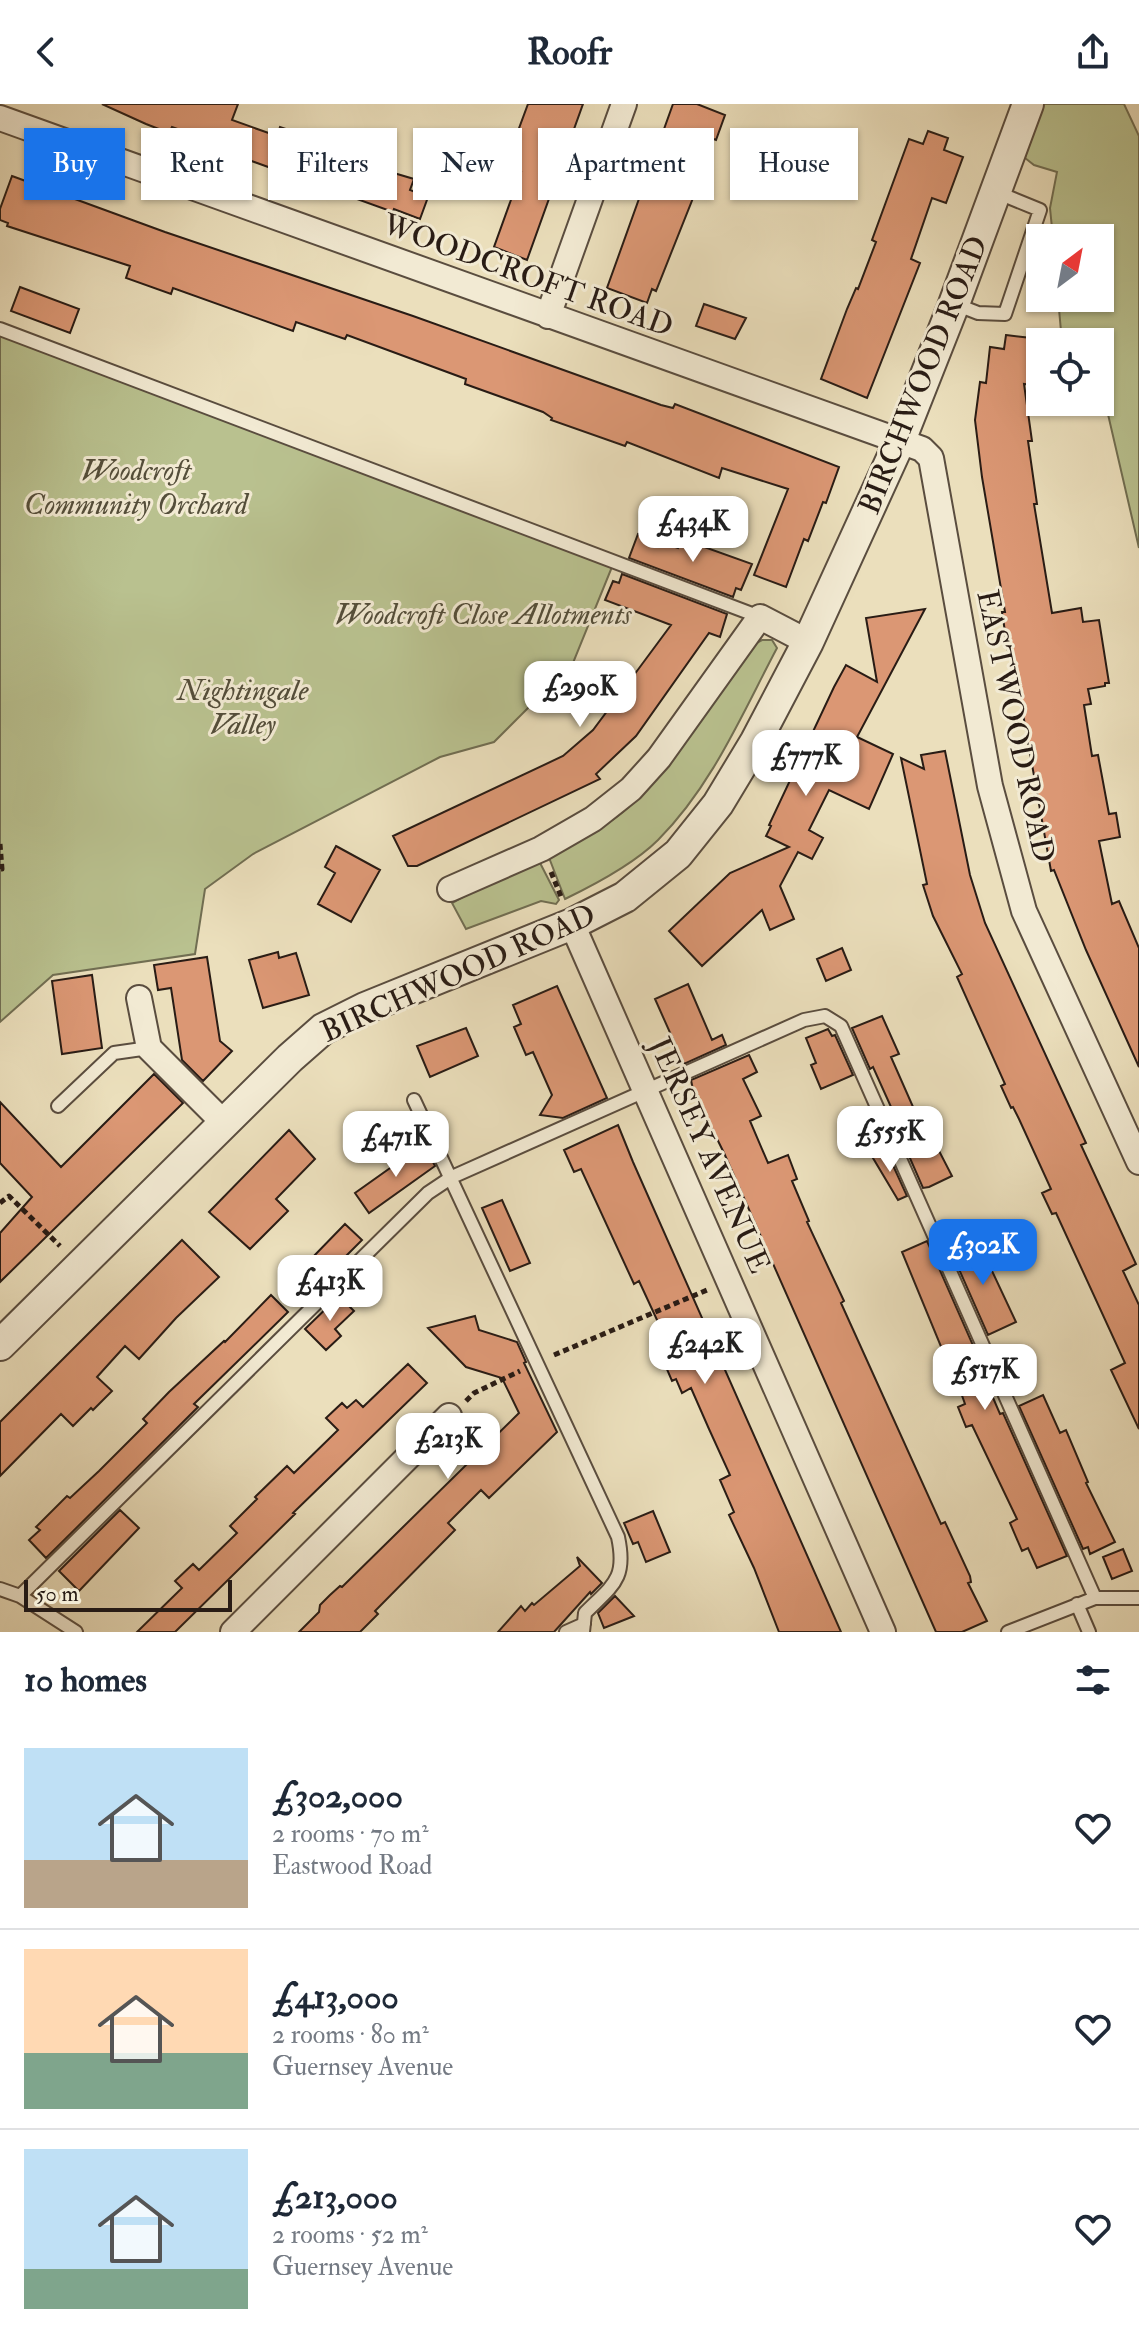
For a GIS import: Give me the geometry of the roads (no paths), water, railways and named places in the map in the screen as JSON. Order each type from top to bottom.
[{"type":"street","points":[[548,316],[624,104]]},
{"type":"street","name":"BIRCHWOOD ROAD","points":[[0,1345],[323,1029],[380,1002],[572,924],[625,897],[678,854],[718,804],[756,741],[808,642],[899,443],[1028,104]]},
{"type":"street","name":"WOODCROFT ROAD","points":[[1,122],[899,443]]},
{"type":"street","name":"EASTWOOD ROAD","points":[[899,443],[922,449],[931,458],[990,786],[1024,911],[1139,1162]]},
{"type":"street","points":[[450,889],[541,849],[593,819],[631,789],[659,758],[760,617],[808,642]]},
{"type":"street","name":"JERSEY AVENUE","points":[[572,924],[883,1632]]},
{"type":"street","points":[[139,998],[149,1048],[225,1124]]},
{"type":"street","points":[[233,1632],[449,1416]]},
{"type":"lane","points":[[954,304],[978,313],[1005,314],[1040,210],[996,192]]},
{"type":"lane","points":[[0,329],[760,617]]},
{"type":"lane","points":[[20,1596],[428,1193],[452,1177],[647,1089],[804,1020],[825,1016],[841,1026],[1095,1598]]},
{"type":"lane","points":[[58,1106],[114,1053],[149,1048]]},
{"type":"lane","points":[[414,1100],[618,1537],[623,1562],[613,1585],[585,1613],[584,1628],[566,1632]]},
{"type":"lane","points":[[0,1589],[20,1596],[76,1632]]},
{"type":"lane","points":[[1008,1632],[1095,1598],[1139,1598]]},
{"type":"lane","points":[[1077,1604],[1089,1632]]},
{"type":"park label","name":"Woodcroft Community Orchard","points":[[136,487]]},
{"type":"park label","name":"Woodcroft Close Allotments","points":[[483,614]]},
{"type":"park label","name":"Nightingale Valley","points":[[243,707]]}]
